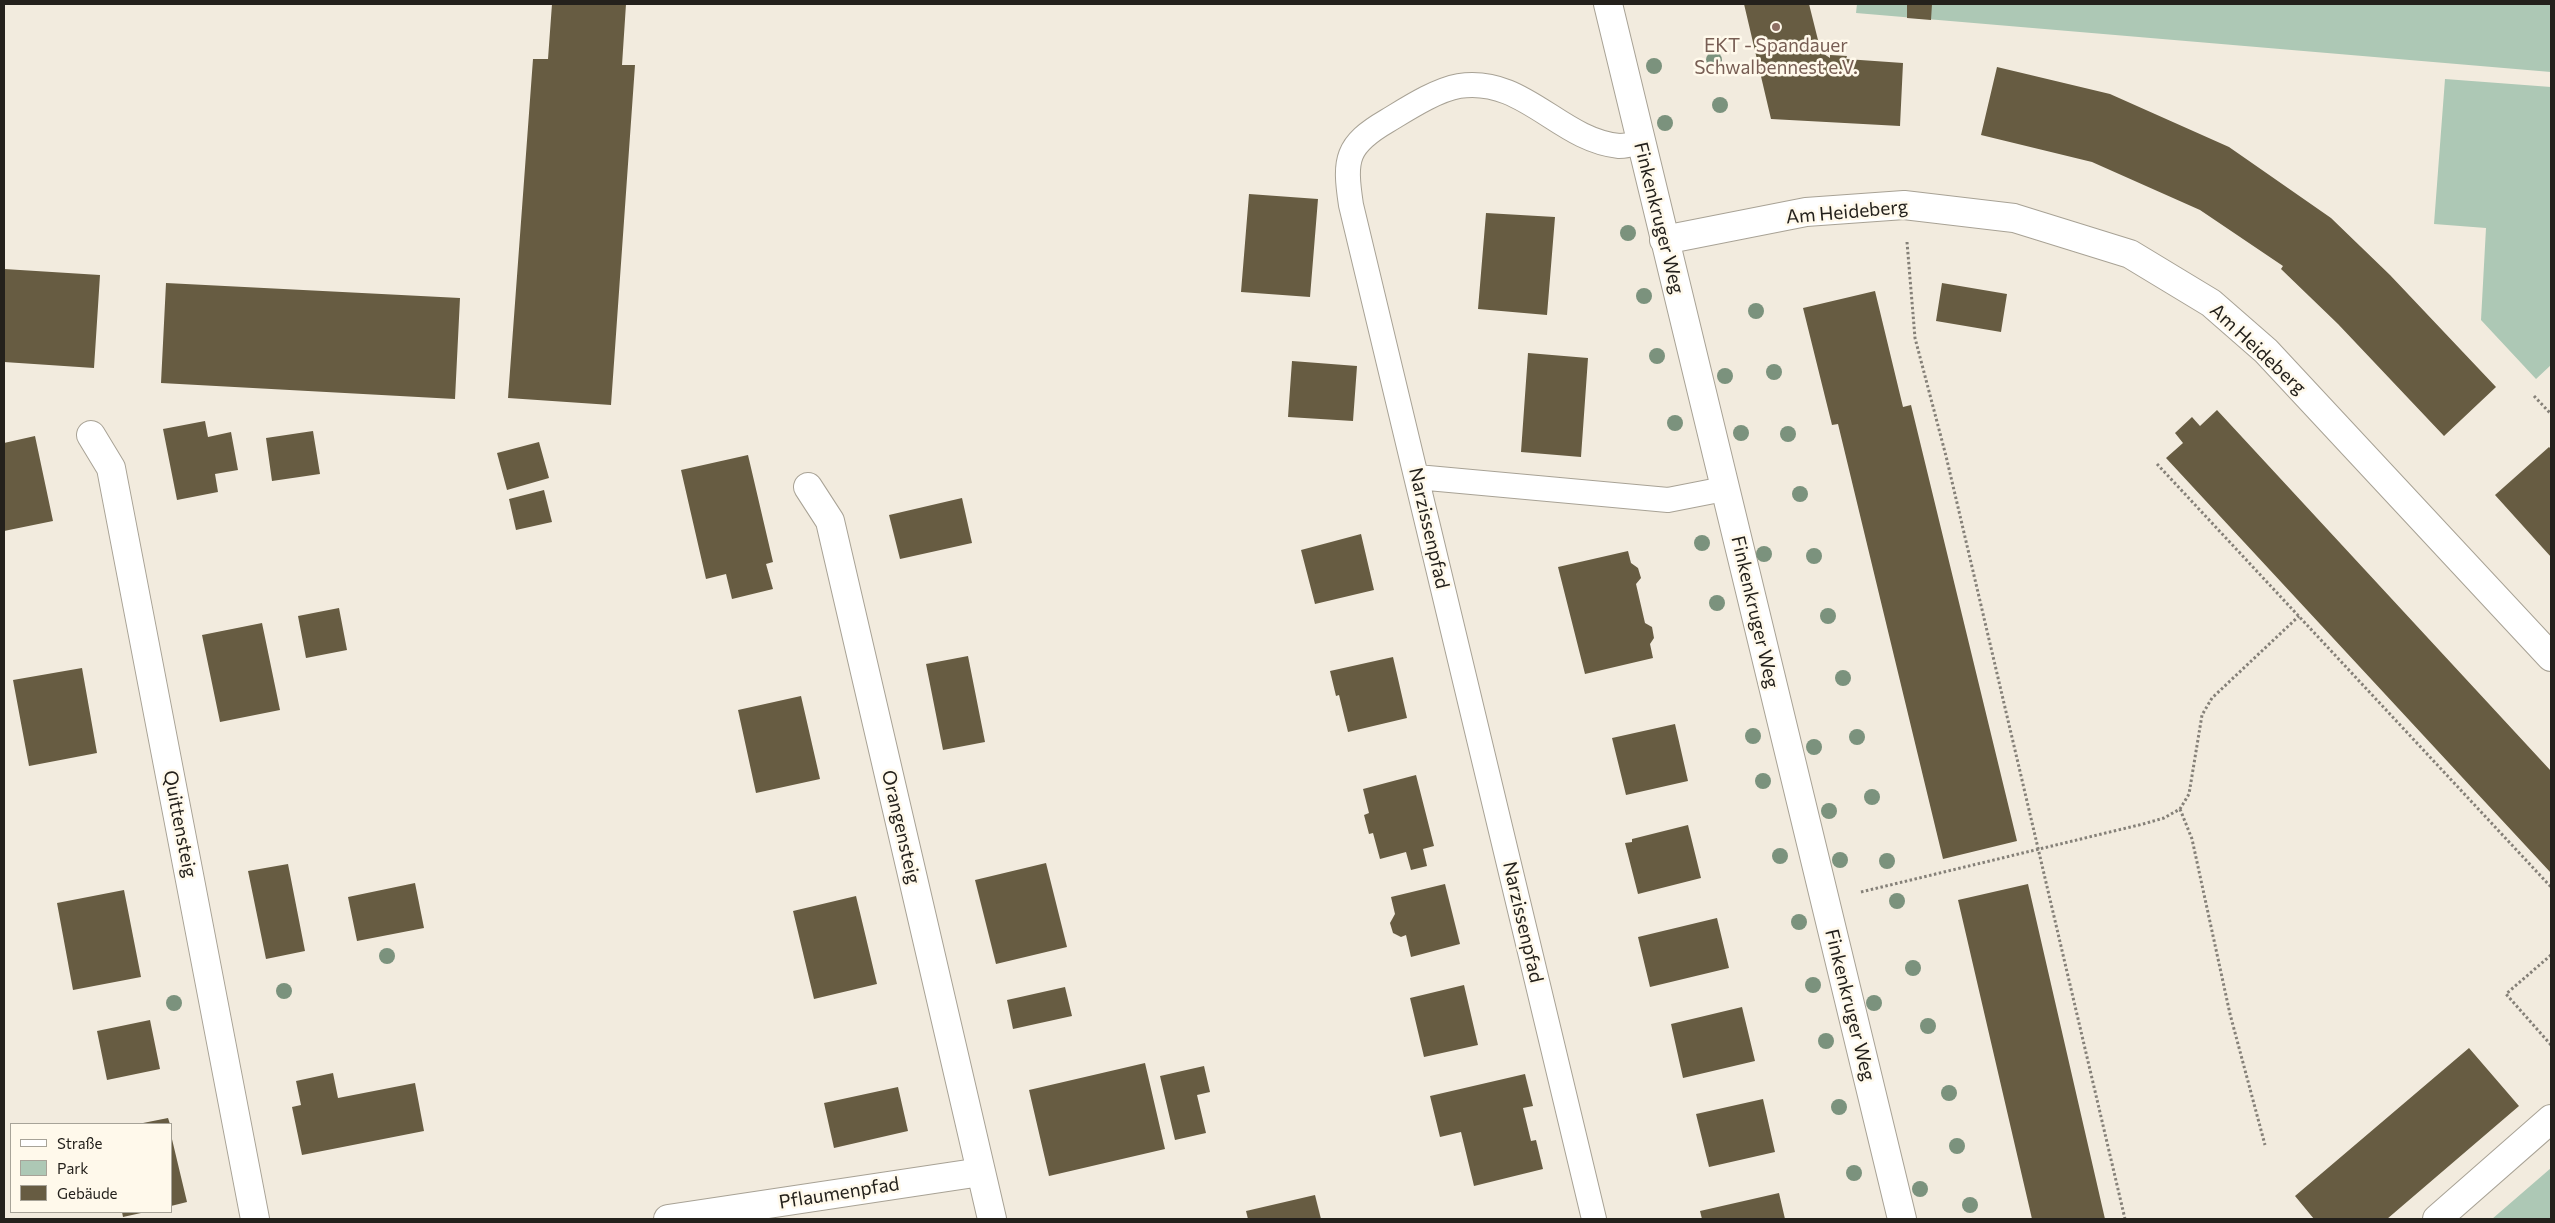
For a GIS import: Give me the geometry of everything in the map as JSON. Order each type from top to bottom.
[{"type":"street","name":"Finkenkruger Weg","points":[[1608,4],[1902,1219]]},
{"type":"street","name":"Am Heideberg","points":[[1664,240],[1806,212],[1904,205],[2014,218],[2130,254],[2211,303],[2266,352],[2551,657]]},
{"type":"street","name":"Quittensteig","points":[[91,435],[111,468],[255,1219]]},
{"type":"street","name":"Orangensteig","points":[[808,487],[830,521],[992,1219]]},
{"type":"street","points":[[2437,1219],[2551,1118]]},
{"type":"street","name":"Pflaumenpfad","points":[[668,1219],[982,1172]]},
{"type":"lane","name":"Narzissenpfad","points":[[1594,1219],[1418,477],[1351,205],[1346,174],[1352,150],[1369,132],[1408,108],[1458,86],[1499,87],[1534,105],[1567,128],[1598,141],[1620,146],[1641,142]]},
{"type":"lane","points":[[1418,477],[1668,500],[1724,489]]},
{"type":"path","points":[[1904,205],[1915,338],[1946,456],[2125,1219]]},
{"type":"path","points":[[2534,396],[2551,414]]},
{"type":"path","points":[[2157,464],[2551,887]]},
{"type":"path","points":[[1824,900],[2164,818],[2180,808],[2189,794],[2202,715],[2212,698],[2299,616]]},
{"type":"path","points":[[2180,808],[2192,839],[2230,1014],[2265,1146]]},
{"type":"path","points":[[2551,956],[2506,994],[2551,1045]]},
{"type":"green space","points":[[1857,4],[2551,4],[2551,72],[1856,13]]},
{"type":"green space","points":[[2445,79],[2551,87],[2551,365],[2536,379],[2481,320],[2486,228],[2434,224]]},
{"type":"green space","points":[[2551,1168],[2551,1219],[2492,1219]]},
{"type":"building","points":[[552,4],[626,4],[622,65],[635,65],[611,405],[508,398],[533,59],[548,59]]},
{"type":"building","points":[[1744,4],[1809,4],[1821,52],[1830,58],[1830,55],[1847,56],[1846,59],[1903,63],[1900,126],[1771,119]]},
{"type":"building","points":[[1907,4],[1932,4],[1931,20],[1907,18]]},
{"type":"building","points":[[1997,67],[2110,94],[2229,147],[2331,218],[2390,275],[2496,387],[2444,436],[2338,324],[2281,269],[2283,266],[2200,210],[2092,162],[1981,135]]},
{"type":"building","points":[[1249,194],[1318,199],[1310,297],[1241,292]]},
{"type":"building","points":[[1486,213],[1555,217],[1547,315],[1478,309]]},
{"type":"building","points":[[4,269],[100,275],[94,368],[4,362]]},
{"type":"building","points":[[166,283],[460,298],[455,399],[161,383]]},
{"type":"building","points":[[1942,283],[2007,294],[2001,332],[1936,321]]},
{"type":"building","points":[[1875,291],[1903,407],[1911,405],[2017,841],[1943,859],[1838,424],[1832,425],[1803,308]]},
{"type":"building","points":[[1528,353],[1588,358],[1581,457],[1521,452]]},
{"type":"building","points":[[1292,361],[1357,366],[1353,421],[1288,417]]},
{"type":"building","points":[[2217,410],[2551,771],[2551,873],[2166,458],[2183,443],[2175,433],[2192,417],[2200,426]]},
{"type":"building","points":[[205,421],[208,437],[231,432],[238,470],[215,474],[218,492],[177,500],[163,429]]},
{"type":"building","points":[[313,431],[320,474],[272,481],[266,438]]},
{"type":"building","points":[[35,436],[53,521],[4,531],[4,443]]},
{"type":"building","points":[[539,442],[549,478],[507,490],[497,453]]},
{"type":"building","points":[[2549,447],[2551,449],[2551,557],[2495,495]]},
{"type":"building","points":[[748,455],[773,562],[766,564],[773,589],[732,599],[726,574],[706,579],[681,470]]},
{"type":"building","points":[[544,490],[552,522],[516,530],[509,499]]},
{"type":"building","points":[[962,498],[972,543],[900,559],[889,515]]},
{"type":"building","points":[[1361,534],[1374,590],[1315,604],[1301,550]]},
{"type":"building","points":[[1628,551],[1631,563],[1638,568],[1641,578],[1636,584],[1645,623],[1652,627],[1654,638],[1650,644],[1653,658],[1585,674],[1558,567]]},
{"type":"building","points":[[339,608],[347,650],[306,658],[298,616]]},
{"type":"building","points":[[262,623],[280,710],[220,722],[202,635]]},
{"type":"building","points":[[968,656],[985,742],[943,750],[926,664]]},
{"type":"building","points":[[1393,657],[1407,718],[1348,732],[1339,695],[1336,696],[1330,671]]},
{"type":"building","points":[[82,668],[97,753],[29,766],[13,680]]},
{"type":"building","points":[[801,696],[820,779],[756,793],[738,710]]},
{"type":"building","points":[[1675,724],[1688,781],[1626,795],[1612,738]]},
{"type":"building","points":[[1416,775],[1434,846],[1423,849],[1427,866],[1411,870],[1406,852],[1380,859],[1373,833],[1369,834],[1364,815],[1369,813],[1363,789]]},
{"type":"building","points":[[1688,825],[1701,878],[1638,894],[1625,843],[1632,842],[1632,839]]},
{"type":"building","points":[[1046,863],[1067,947],[996,964],[975,880]]},
{"type":"building","points":[[288,864],[305,951],[266,959],[248,871]]},
{"type":"building","points":[[415,883],[424,928],[357,941],[348,897]]},
{"type":"building","points":[[1445,884],[1460,944],[1411,957],[1406,935],[1401,937],[1393,933],[1390,923],[1395,914],[1391,897]]},
{"type":"building","points":[[2028,884],[2105,1219],[2032,1219],[1958,900]]},
{"type":"building","points":[[124,890],[141,977],[73,990],[57,903]]},
{"type":"building","points":[[856,896],[877,984],[814,999],[793,911]]},
{"type":"building","points":[[1717,918],[1729,968],[1650,987],[1638,937]]},
{"type":"building","points":[[1464,985],[1478,1045],[1424,1057],[1410,998]]},
{"type":"building","points":[[1065,987],[1072,1016],[1013,1029],[1007,1000]]},
{"type":"building","points":[[1742,1007],[1755,1061],[1683,1078],[1671,1024]]},
{"type":"building","points":[[150,1020],[160,1069],[107,1080],[97,1031]]},
{"type":"building","points":[[2469,1048],[2519,1106],[2387,1219],[2314,1219],[2295,1196]]},
{"type":"building","points":[[1145,1063],[1165,1149],[1049,1176],[1029,1090]]},
{"type":"building","points":[[1204,1066],[1210,1092],[1197,1095],[1206,1133],[1175,1140],[1160,1076]]},
{"type":"building","points":[[333,1073],[338,1098],[415,1083],[424,1131],[302,1155],[292,1107],[301,1105],[296,1081]]},
{"type":"building","points":[[1525,1074],[1533,1106],[1523,1108],[1531,1141],[1536,1140],[1543,1169],[1474,1186],[1461,1132],[1440,1137],[1430,1096]]},
{"type":"building","points":[[898,1087],[908,1131],[834,1148],[824,1103]]},
{"type":"building","points":[[1763,1099],[1775,1152],[1709,1167],[1696,1114]]},
{"type":"building","points":[[168,1118],[170,1123],[143,1123]]},
{"type":"building","points":[[172,1139],[187,1202],[172,1206]]},
{"type":"building","points":[[1779,1193],[1785,1219],[1702,1219],[1700,1211]]},
{"type":"building","points":[[1315,1195],[1321,1219],[1248,1219],[1246,1211]]},
{"type":"building","points":[[122,1213],[141,1213],[123,1217]]},
{"type":"place","name":"EKT - Spandauer Schwalbennest e.V.","points":[[1776,27]]}]
